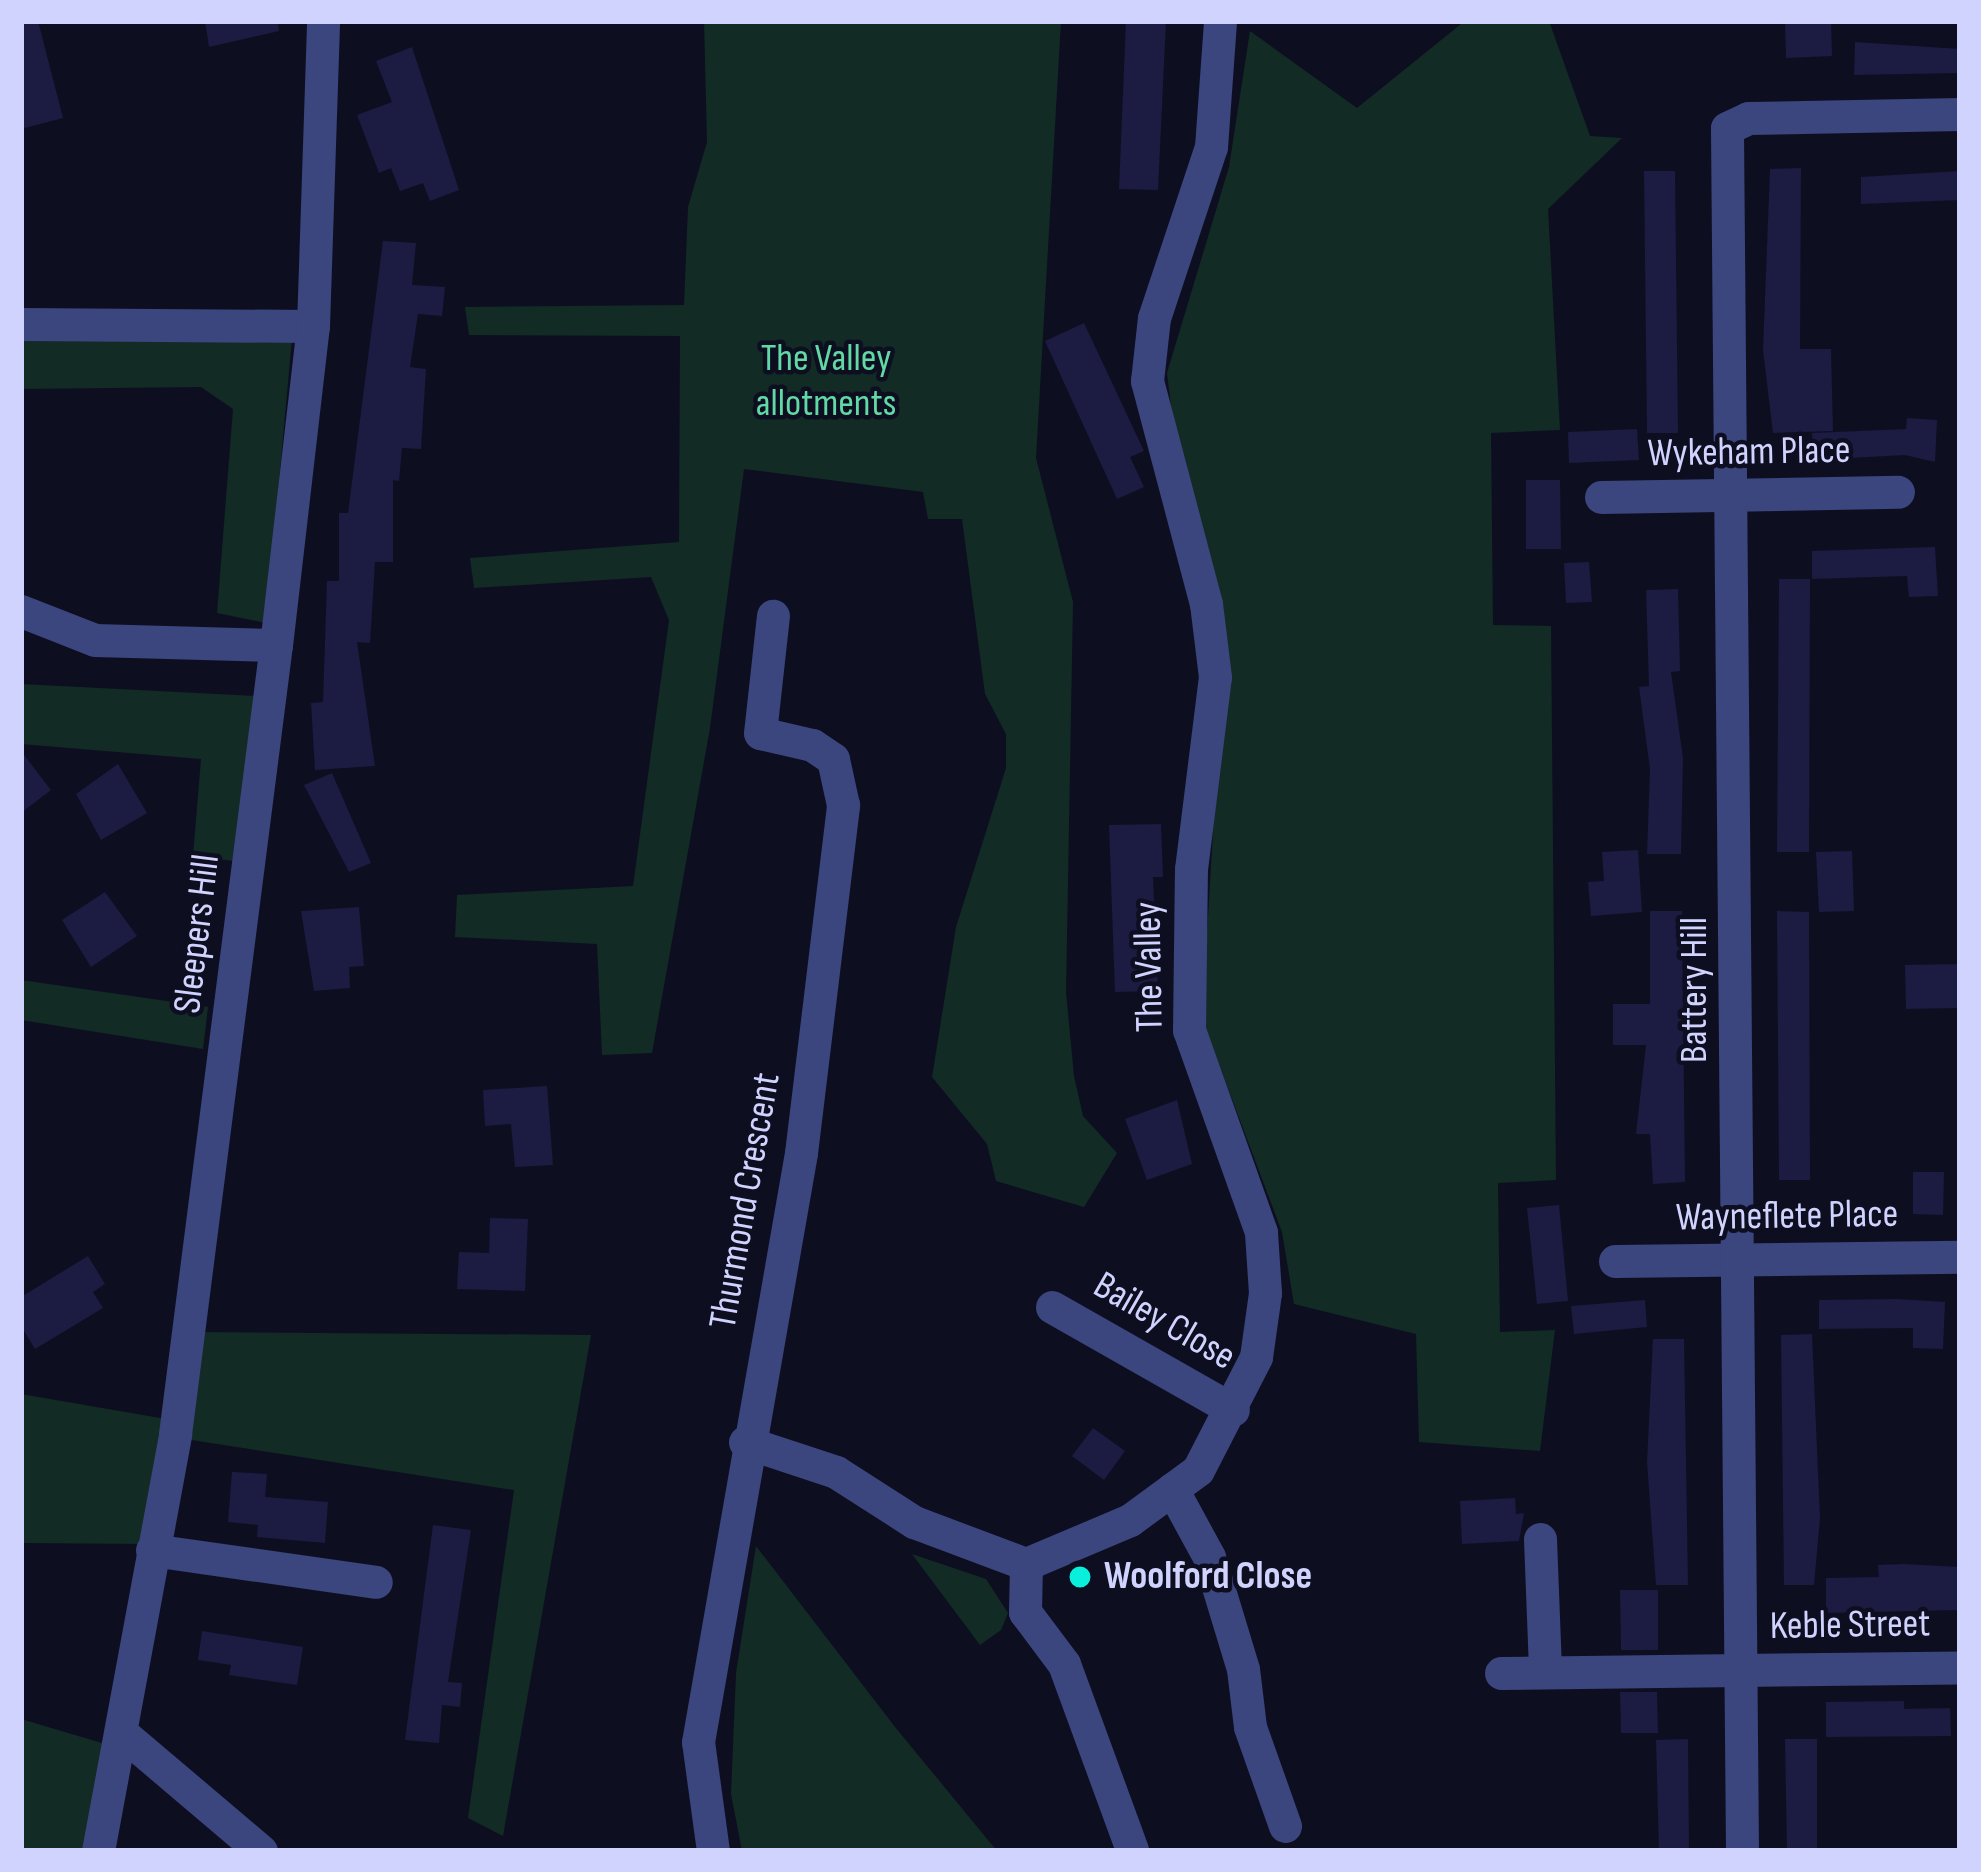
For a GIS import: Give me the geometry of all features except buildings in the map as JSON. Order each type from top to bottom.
[{"type":"street","name":"Sleepers Hill","points":[[98,1851],[123,1734],[202,1239],[276,645],[313,326],[323,21]]},
{"type":"street","name":"The Valley","points":[[1026,1564],[1130,1520],[1198,1470],[1233,1410],[1256,1357],[1265,1293],[1261,1232],[1189,1030],[1191,869],[1215,677],[1206,604],[1147,381],[1147,351],[1211,147],[1220,21]]},
{"type":"street","name":"Battery Hill","points":[[1742,1851],[1727,128],[1748,118],[1960,114]]},
{"type":"street","points":[[21,324],[313,326]]},
{"type":"street","name":"Wykeham Place","points":[[1601,497],[1898,492]]},
{"type":"street","points":[[21,611],[94,640],[276,645]]},
{"type":"street","name":"Thurmond Crescent","points":[[713,1851],[698,1742],[746,1442],[801,1153],[843,805],[833,759],[812,745],[760,733],[773,616]]},
{"type":"street","name":"Wayneflete Place","points":[[1615,1261],[1960,1257]]},
{"type":"street","name":"Bailey Close","points":[[1052,1306],[1233,1410]]},
{"type":"street","points":[[746,1442],[836,1472],[930,1529],[1026,1564],[1025,1612],[1064,1664],[1132,1850]]},
{"type":"street","points":[[1172,1489],[1209,1557],[1243,1669],[1250,1726],[1285,1826]]},
{"type":"street","points":[[1540,1539],[1544,1672]]},
{"type":"street","points":[[152,1550],[376,1582]]},
{"type":"street","name":"Keble Street","points":[[1501,1673],[1960,1666]]},
{"type":"street","points":[[123,1734],[261,1851]]},
{"type":"green space","name":"The Valley allotments","points":[[704,21],[1061,21],[1036,458],[1073,602],[1066,992],[1074,1076],[1083,1116],[1117,1153],[1084,1207],[996,1181],[987,1144],[932,1077],[956,927],[1006,768],[1006,734],[985,694],[962,519],[928,519],[923,492],[744,469],[710,728],[652,1053],[602,1055],[597,944],[455,937],[457,895],[633,886],[669,620],[651,577],[474,588],[470,558],[679,542],[680,336],[469,335],[465,307],[684,305],[688,207],[707,142]]},
{"type":"green space","points":[[1549,21],[1590,136],[1622,138],[1548,209],[1560,430],[1491,433],[1493,625],[1551,626],[1556,1180],[1498,1183],[1500,1332],[1555,1330],[1540,1451],[1419,1442],[1416,1334],[1294,1304],[1282,1232],[1202,1019],[1216,781],[1167,373],[1229,167],[1250,31],[1357,108],[1461,24]]},
{"type":"green space","points":[[21,334],[292,339],[266,623],[217,613],[233,409],[201,387],[21,389]]},
{"type":"green space","points":[[21,684],[257,696],[234,861],[193,856],[201,759],[21,744]]},
{"type":"green space","points":[[21,980],[208,1007],[203,1049],[21,1020]]},
{"type":"green space","points":[[200,1332],[591,1335],[503,1836],[468,1818],[514,1490],[185,1439]]},
{"type":"green space","points":[[21,1394],[166,1419],[146,1544],[21,1543]]},
{"type":"green space","points":[[756,1546],[997,1851],[742,1851],[731,1794],[736,1673]]},
{"type":"green space","points":[[912,1554],[986,1579],[1008,1613],[1001,1630],[980,1645]]},
{"type":"green space","points":[[21,1719],[112,1746],[90,1851],[21,1851]]},
{"type":"place","name":"Woolford Close","points":[[1080,1577]]}]
